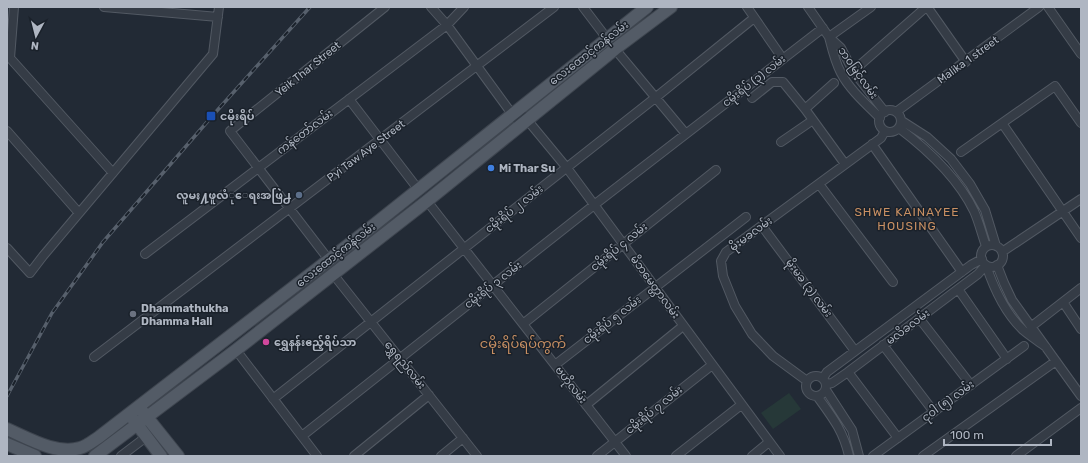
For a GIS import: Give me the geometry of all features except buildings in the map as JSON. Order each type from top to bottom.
[{"type":"main road","name":"လေးထောင့်ကန်လမ်း","points":[[7,429],[50,446],[63,449],[84,446],[99,437],[365,232],[647,7]]},
{"type":"main road","name":"လေးထောင့်ကန်လမ်း","points":[[95,456],[236,350],[427,201],[615,49],[670,7]]},
{"type":"main road","points":[[418,189],[427,201]]},
{"type":"main road","points":[[365,232],[373,243]]},
{"type":"main road","points":[[134,411],[147,417],[178,456]]},
{"type":"main road","points":[[134,411],[137,425],[161,456]]},
{"type":"main road","points":[[7,444],[35,456]]},
{"type":"street","points":[[14,7],[10,58],[113,173]]},
{"type":"street","points":[[104,7],[218,17]]},
{"type":"street","points":[[7,248],[30,274],[79,213],[213,54],[219,7]]},
{"type":"street","name":"Yeik Thar Street","points":[[258,168],[230,131],[385,7]]},
{"type":"street","name":"မိဘမေတ္တာလမ်း","points":[[431,7],[477,66],[525,123],[567,168],[780,456]]},
{"type":"street","name":"ကန်တော်လမ်း","points":[[145,254],[447,26],[464,7]]},
{"type":"street","name":"Pyi Taw Aye Street","points":[[94,357],[554,7]]},
{"type":"street","points":[[583,7],[615,49],[686,134]]},
{"type":"street","points":[[747,7],[783,59]]},
{"type":"street","points":[[808,7],[829,37],[871,7]]},
{"type":"street","name":"Malika 1 street","points":[[896,112],[1039,7]]},
{"type":"street","points":[[1048,7],[1081,54]]},
{"type":"street","points":[[860,65],[925,8],[928,8],[966,62]]},
{"type":"street","name":"ငမိုးရိပ် ၂ လမ်း","points":[[273,399],[567,168],[754,18]]},
{"type":"street","name":"ငမိုးရိပ် (၃) လမ်း","points":[[686,134],[823,28]]},
{"type":"street","name":"ဘ၀မြင့်လမ်း","points":[[829,37],[841,48],[853,71],[882,115]]},
{"type":"street","name":"ဘ၀မြင့်လမ်း","points":[[829,37],[841,74],[858,96],[882,115]]},
{"type":"street","points":[[752,98],[772,82],[783,82],[805,109],[845,164]]},
{"type":"street","points":[[805,109],[834,83]]},
{"type":"street","points":[[961,152],[1055,86],[1081,123]]},
{"type":"street","points":[[349,99],[418,189]]},
{"type":"street","points":[[900,125],[893,132],[885,131],[880,125],[882,115],[890,110],[899,114],[900,125],[944,169],[961,190],[974,212],[986,246]]},
{"type":"street","points":[[781,142],[813,120]]},
{"type":"street","points":[[1002,123],[1081,238]]},
{"type":"street","points":[[900,125],[927,137],[951,159],[970,184],[985,210],[1002,258],[997,265],[992,266],[984,262]]},
{"type":"street","points":[[7,131],[79,213]]},
{"type":"street","name":"မိုးမခလမ်း","points":[[807,381],[773,356],[752,334],[735,306],[723,276],[721,261],[726,252],[881,138],[885,131]]},
{"type":"street","name":"ငမိုးရိပ် ၃ လမ်း","points":[[302,436],[492,285],[686,134]]},
{"type":"street","points":[[872,144],[962,272]]},
{"type":"street","points":[[258,168],[329,260]]},
{"type":"street","name":"ငမိုးရိပ် ၄ လမ်း","points":[[523,324],[716,170]]},
{"type":"street","points":[[819,184],[893,282]]},
{"type":"street","points":[[999,249],[1081,199]]},
{"type":"street","name":"ဗဟိုလမ်း","points":[[427,201],[626,456]]},
{"type":"street","name":"ငမိုးရိပ် ၅ လမ်း","points":[[555,365],[746,217]]},
{"type":"street","name":"မိုးမခ (၃) လမ်း","points":[[762,226],[855,351]]},
{"type":"street","points":[[999,249],[993,245],[986,246],[982,252],[984,262],[994,287],[1004,305],[1022,329],[1046,347]]},
{"type":"street","name":"မလိခလမ်း","points":[[984,262],[978,274],[848,372],[832,383],[825,384],[827,372],[962,272],[984,262]]},
{"type":"street","points":[[997,265],[1012,300],[1081,396]]},
{"type":"street","name":"ရွှေရည်လမ်း","points":[[333,274],[477,456]]},
{"type":"street","points":[[958,288],[1007,359]]},
{"type":"street","points":[[1032,326],[1081,288]]},
{"type":"street","points":[[1063,302],[1081,329]]},
{"type":"street","points":[[919,318],[971,385]]},
{"type":"street","points":[[586,405],[683,326]]},
{"type":"street","points":[[883,345],[934,412]]},
{"type":"street","name":"ငုဝါ (၅) လမ်း","points":[[873,456],[1024,346]]},
{"type":"street","points":[[236,350],[317,456]]},
{"type":"street","points":[[923,456],[1056,361]]},
{"type":"street","name":"ငမိုးရိပ် ၇ လမ်း","points":[[597,456],[712,365]]},
{"type":"street","points":[[848,372],[898,438]]},
{"type":"street","points":[[849,456],[838,424],[817,396],[809,393],[806,387],[809,378],[816,376],[825,384],[852,430],[859,456]]},
{"type":"street","points":[[817,396],[821,396],[825,384]]},
{"type":"street","points":[[354,456],[428,395]]},
{"type":"street","points":[[676,456],[741,405]]},
{"type":"street","points":[[1016,456],[1081,408]]},
{"type":"street","points":[[121,456],[146,437]]},
{"type":"street","points":[[441,456],[463,438]]},
{"type":"street","points":[[752,456],[769,442]]},
{"type":"shaded area","points":[[789,393],[801,409],[773,429],[761,413]]},
{"type":"railway","points":[[7,396],[52,313],[103,242],[214,114],[310,7]]},
{"type":"place","name":"ငမိုးရိပ်","points":[[211,116]]},
{"type":"place","name":"Mi Thar Su","points":[[491,168]]},
{"type":"place","name":"လူမႈ႔ဖူလံုေရးအဖြဲ႕","points":[[299,195]]},
{"type":"place","name":"Dhammathukha Dhamma Hall","points":[[133,314]]},
{"type":"place","name":"ရွှေနန်းဧည့်ရိပ်သာ","points":[[266,342]]},
{"type":"district","name":"SHWE KAINAYEE HOUSING","points":[[907,219]]},
{"type":"district","name":"ငမိုးရိပ်ရပ်ကွက်","points":[[523,343]]}]
